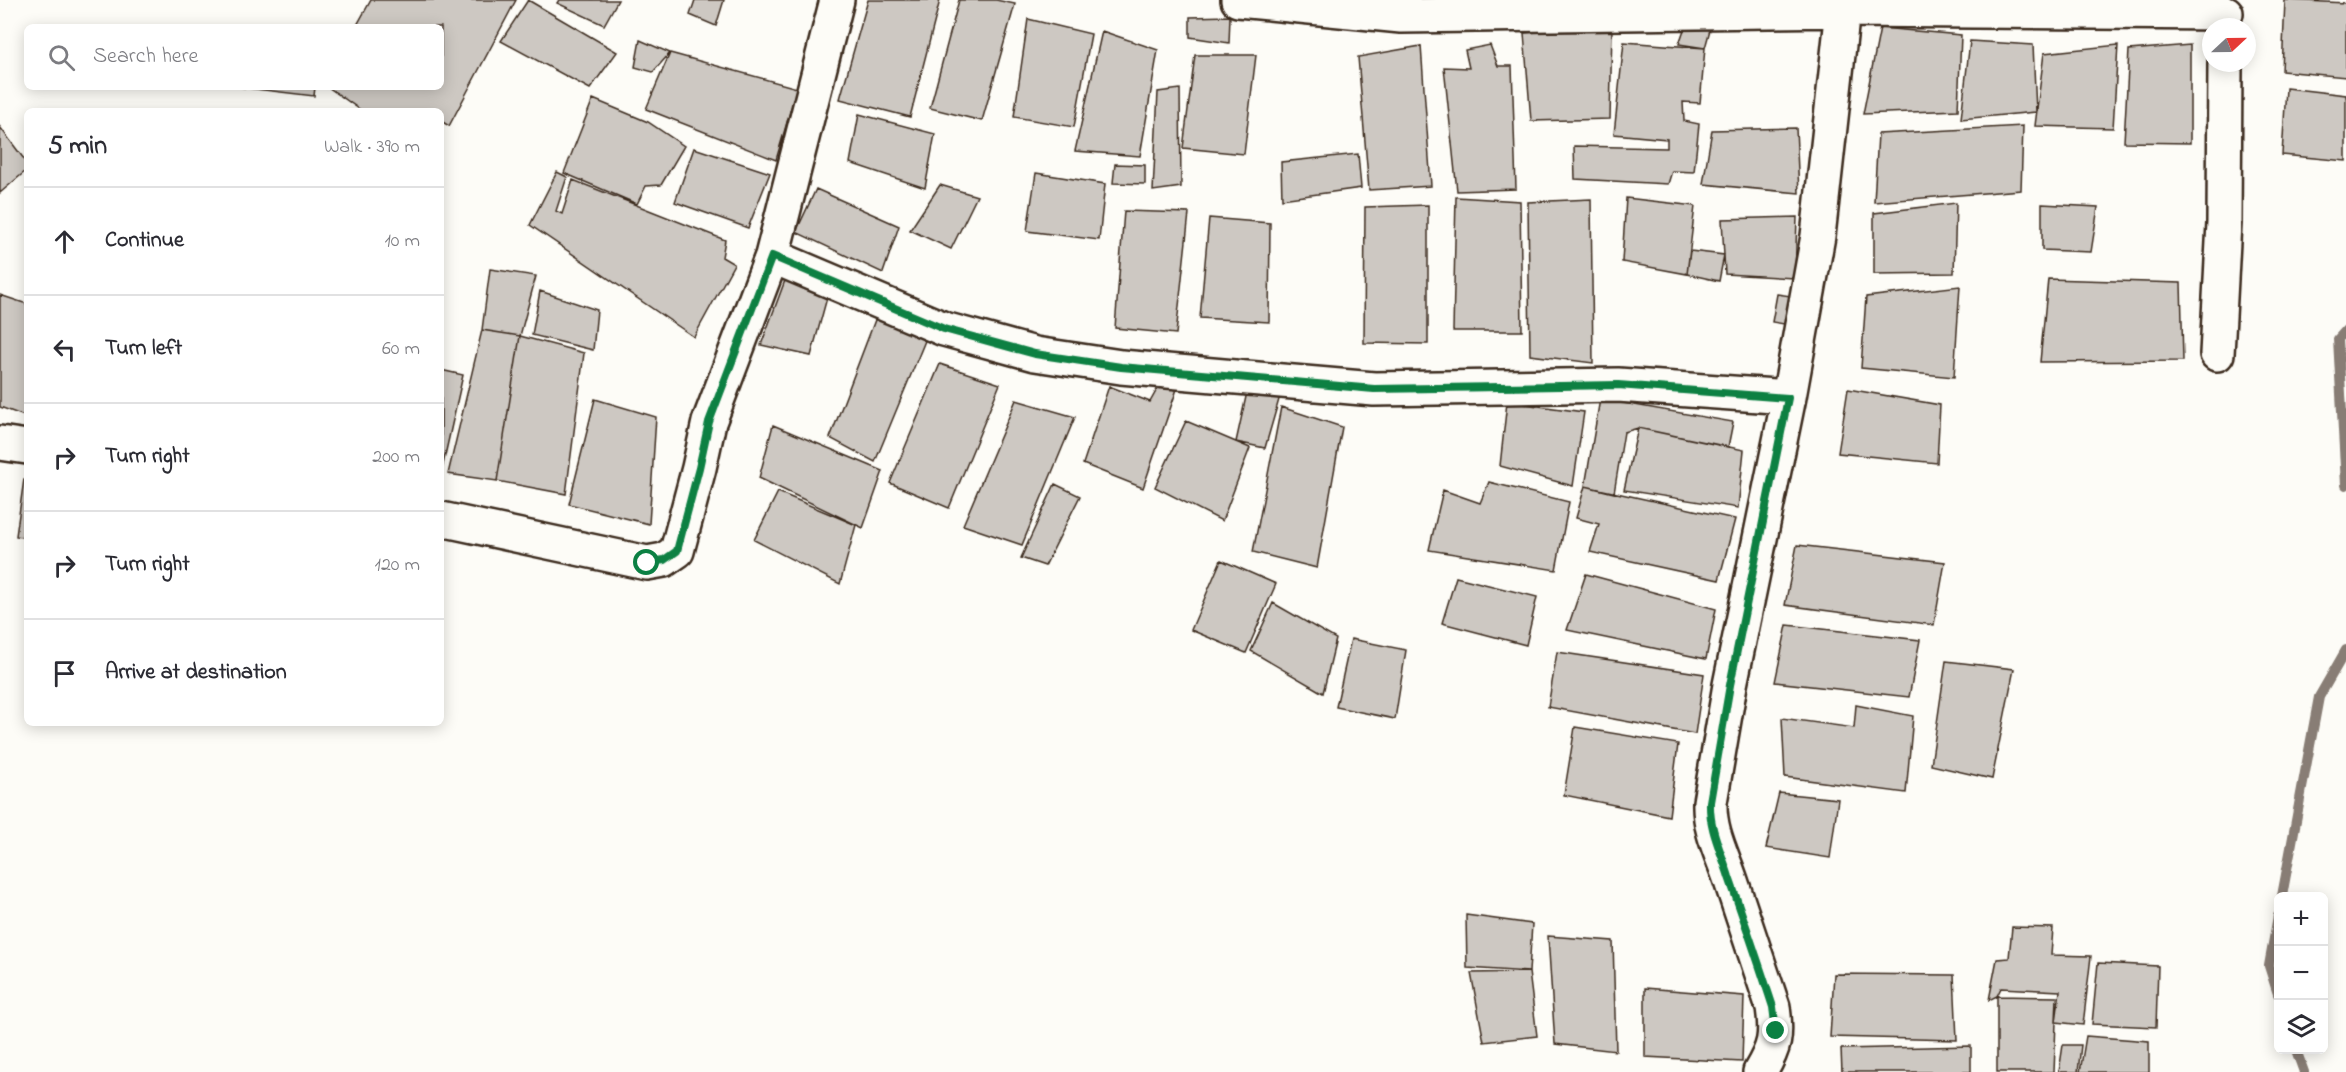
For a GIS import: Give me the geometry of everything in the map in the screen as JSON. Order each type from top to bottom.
[{"type":"street","points":[[444,520],[647,563],[664,560],[677,551],[709,422],[772,256],[837,0]]},
{"type":"street","points":[[1238,0],[1402,8],[1844,5],[2226,13]]},
{"type":"street","points":[[1760,1072],[1772,1052],[1776,1031],[1773,1007],[1714,838],[1709,816],[1710,802],[1732,674],[1818,236],[1844,5]]},
{"type":"street","points":[[2217,354],[2224,223],[2226,72]]},
{"type":"street","points":[[772,256],[944,329],[1035,354],[1110,365],[1374,389],[1618,385],[1788,398]]},
{"type":"street","points":[[0,443],[24,447]]},
{"type":"building","points":[[371,0],[516,0],[449,126],[444,123],[444,108],[358,108],[332,90],[444,90],[444,24],[358,24]]},
{"type":"building","points":[[528,0],[617,52],[590,89],[501,41]]},
{"type":"building","points":[[559,0],[618,0],[604,25],[557,3]]},
{"type":"building","points":[[695,0],[724,0],[716,26],[690,15]]},
{"type":"building","points":[[868,0],[940,0],[910,117],[840,99]]},
{"type":"building","points":[[959,0],[996,0],[1015,4],[982,121],[930,108]]},
{"type":"building","points":[[2285,0],[2346,3],[2346,77],[2282,71]]},
{"type":"building","points":[[1230,16],[1229,43],[1190,37],[1190,17]]},
{"type":"building","points":[[1028,19],[1091,34],[1074,127],[1014,117]]},
{"type":"building","points":[[1687,21],[1711,26],[1705,48],[1679,44]]},
{"type":"building","points":[[1612,27],[1610,119],[1531,121],[1524,33]]},
{"type":"building","points":[[1880,28],[1961,35],[1958,110],[1863,114]]},
{"type":"building","points":[[1102,31],[1158,50],[1140,156],[1075,151]]},
{"type":"building","points":[[640,40],[670,53],[653,72],[635,67]]},
{"type":"building","points":[[1970,41],[2033,45],[2036,112],[1961,119]]},
{"type":"building","points":[[1624,42],[1705,48],[1700,103],[1683,102],[1684,121],[1699,124],[1694,172],[1672,171],[1668,184],[1575,179],[1574,146],[1667,148],[1667,139],[1614,134]]},
{"type":"building","points":[[1490,45],[1498,66],[1512,66],[1516,189],[1457,191],[1444,67],[1469,68],[1465,50]]},
{"type":"building","points":[[2118,45],[2113,128],[2035,126],[2044,53]]},
{"type":"building","points":[[2190,45],[2190,143],[2124,142],[2129,50]]},
{"type":"building","points":[[1421,46],[1431,186],[1369,190],[1358,57]]},
{"type":"building","points":[[670,53],[797,88],[776,160],[646,109]]},
{"type":"building","points":[[1195,55],[1256,55],[1244,154],[1183,148]]},
{"type":"building","points":[[2286,88],[2346,95],[2346,161],[2282,155]]},
{"type":"building","points":[[1180,89],[1181,187],[1153,191],[1158,92]]},
{"type":"building","points":[[264,90],[315,90],[314,96]]},
{"type":"building","points":[[593,99],[648,122],[684,146],[661,185],[646,186],[637,204],[564,173]]},
{"type":"building","points":[[859,114],[935,134],[925,188],[850,163]]},
{"type":"building","points":[[2023,126],[2021,190],[1874,202],[1878,134]]},
{"type":"building","points":[[0,127],[24,159],[24,173],[0,193]]},
{"type":"building","points":[[1796,128],[1799,193],[1703,184],[1712,130]]},
{"type":"building","points":[[694,148],[770,173],[748,228],[675,202]]},
{"type":"building","points":[[1358,154],[1361,188],[1282,199],[1281,162]]},
{"type":"building","points":[[1115,164],[1145,165],[1145,184],[1113,183]]},
{"type":"building","points":[[557,172],[567,177],[556,211],[562,214],[573,180],[725,240],[722,257],[734,264],[694,337],[530,225]]},
{"type":"building","points":[[1036,173],[1105,184],[1099,240],[1027,231]]},
{"type":"building","points":[[940,185],[977,196],[951,249],[910,230]]},
{"type":"building","points":[[816,189],[899,226],[883,273],[796,232]]},
{"type":"building","points":[[1456,197],[1520,201],[1522,331],[1453,331]]},
{"type":"building","points":[[1626,198],[1695,206],[1687,274],[1622,262]]},
{"type":"building","points":[[1591,199],[1593,363],[1530,355],[1528,202]]},
{"type":"building","points":[[1956,203],[1954,273],[1874,274],[1874,213]]},
{"type":"building","points":[[2042,204],[2098,207],[2091,252],[2042,250]]},
{"type":"building","points":[[1428,205],[1428,344],[1364,343],[1365,207]]},
{"type":"building","points":[[1124,211],[1189,213],[1176,334],[1115,328]]},
{"type":"building","points":[[1797,217],[1795,278],[1725,274],[1722,219]]},
{"type":"building","points":[[1209,218],[1270,223],[1269,322],[1200,318]]},
{"type":"building","points":[[1690,251],[1724,255],[1719,281],[1687,274]]},
{"type":"building","points":[[490,269],[536,276],[520,336],[482,330]]},
{"type":"building","points":[[787,275],[828,294],[811,356],[761,345]]},
{"type":"building","points":[[2048,279],[2181,283],[2183,361],[2040,362]]},
{"type":"building","points":[[1960,286],[1954,377],[1861,368],[1866,297]]},
{"type":"building","points":[[540,291],[597,310],[593,350],[532,335]]},
{"type":"building","points":[[1777,294],[1798,297],[1790,325],[1772,322]]},
{"type":"building","points":[[0,295],[24,303],[24,416],[0,407]]},
{"type":"building","points":[[878,312],[929,331],[875,462],[830,438]]},
{"type":"building","points":[[482,330],[520,336],[497,481],[448,474]]},
{"type":"building","points":[[520,336],[584,353],[566,494],[497,481]]},
{"type":"building","points":[[940,364],[1000,384],[949,508],[890,483]]},
{"type":"building","points":[[444,371],[463,375],[444,460]]},
{"type":"building","points":[[1109,386],[1150,402],[1159,386],[1177,389],[1143,488],[1083,464]]},
{"type":"building","points":[[1848,389],[1940,405],[1937,463],[1838,453]]},
{"type":"building","points":[[1247,392],[1280,396],[1265,448],[1236,442]]},
{"type":"building","points":[[595,399],[656,417],[649,524],[569,504]]},
{"type":"building","points":[[1600,399],[1733,422],[1728,447],[1638,428],[1624,432],[1614,493],[1585,486]]},
{"type":"building","points":[[1016,400],[1075,417],[1022,545],[963,525]]},
{"type":"building","points":[[1507,402],[1584,412],[1573,486],[1500,466]]},
{"type":"building","points":[[1281,407],[1342,427],[1317,568],[1253,552]]},
{"type":"building","points":[[1186,421],[1250,448],[1222,521],[1155,487]]},
{"type":"building","points":[[773,425],[883,471],[863,528],[759,478]]},
{"type":"building","points":[[1638,428],[1744,450],[1738,508],[1624,490]]},
{"type":"building","points":[[24,479],[24,537],[16,536]]},
{"type":"building","points":[[1489,482],[1569,502],[1556,570],[1429,550],[1443,490],[1480,503]]},
{"type":"building","points":[[1055,484],[1080,496],[1045,566],[1021,558]]},
{"type":"building","points":[[1585,486],[1735,519],[1719,580],[1590,552],[1599,524],[1576,518]]},
{"type":"building","points":[[778,492],[856,525],[840,584],[754,540]]},
{"type":"building","points":[[1797,545],[1945,562],[1934,625],[1785,605]]},
{"type":"building","points":[[1221,560],[1276,584],[1246,653],[1191,630]]},
{"type":"building","points":[[1586,574],[1716,609],[1706,659],[1567,630]]},
{"type":"building","points":[[1456,577],[1537,597],[1526,645],[1442,623]]},
{"type":"building","points":[[1273,603],[1336,639],[1323,693],[1251,651]]},
{"type":"building","points":[[1787,625],[1920,640],[1909,697],[1775,682]]},
{"type":"building","points":[[1351,639],[1406,650],[1395,719],[1336,707]]},
{"type":"building","points":[[1557,652],[1704,674],[1695,734],[1548,707]]},
{"type":"building","points":[[1946,661],[2014,669],[1992,779],[1931,765]]},
{"type":"building","points":[[1856,705],[1913,716],[1906,793],[1785,777],[1782,718],[1854,728]]},
{"type":"building","points":[[1575,727],[1678,744],[1669,816],[1564,795]]},
{"type":"building","points":[[1779,793],[1838,799],[1830,858],[1766,848]]},
{"type":"building","points":[[1466,915],[1532,924],[1529,972],[1467,968]]},
{"type":"building","points":[[2012,927],[2053,928],[2051,955],[2091,956],[2083,1025],[2056,1022],[2060,991],[2001,988],[1997,996],[1989,1000],[1997,959],[2009,958]]},
{"type":"building","points":[[1548,936],[1613,941],[1616,1051],[1555,1044]]},
{"type":"building","points":[[2098,963],[2158,966],[2156,1027],[2092,1024]]},
{"type":"building","points":[[1529,972],[1537,1036],[1484,1042],[1471,973]]},
{"type":"building","points":[[1834,974],[1954,975],[1957,1040],[1830,1037]]},
{"type":"building","points":[[1645,988],[1744,996],[1742,1062],[1645,1057]]},
{"type":"building","points":[[1997,996],[2057,997],[2054,1072],[1997,1072]]},
{"type":"building","points":[[2086,1036],[2149,1041],[2149,1072],[2080,1072]]},
{"type":"building","points":[[2063,1045],[2081,1045],[2078,1072],[2059,1072]]},
{"type":"building","points":[[1971,1046],[1971,1072],[1842,1072],[1841,1049]]},
{"type":"waterway","points":[[2346,330],[2338,339],[2346,485]]},
{"type":"waterway","points":[[2283,892],[2319,697],[2346,650]]},
{"type":"waterway","points":[[2274,938],[2269,966],[2274,982]]},
{"type":"waterway","points":[[2297,1054],[2304,1072]]},
{"type":"route","points":[[647,563],[664,560],[677,551],[709,422],[772,256],[944,329],[1035,354],[1121,367],[1374,389],[1618,385],[1788,398],[1730,685],[1709,816],[1714,838],[1773,1007],[1776,1031]]}]
